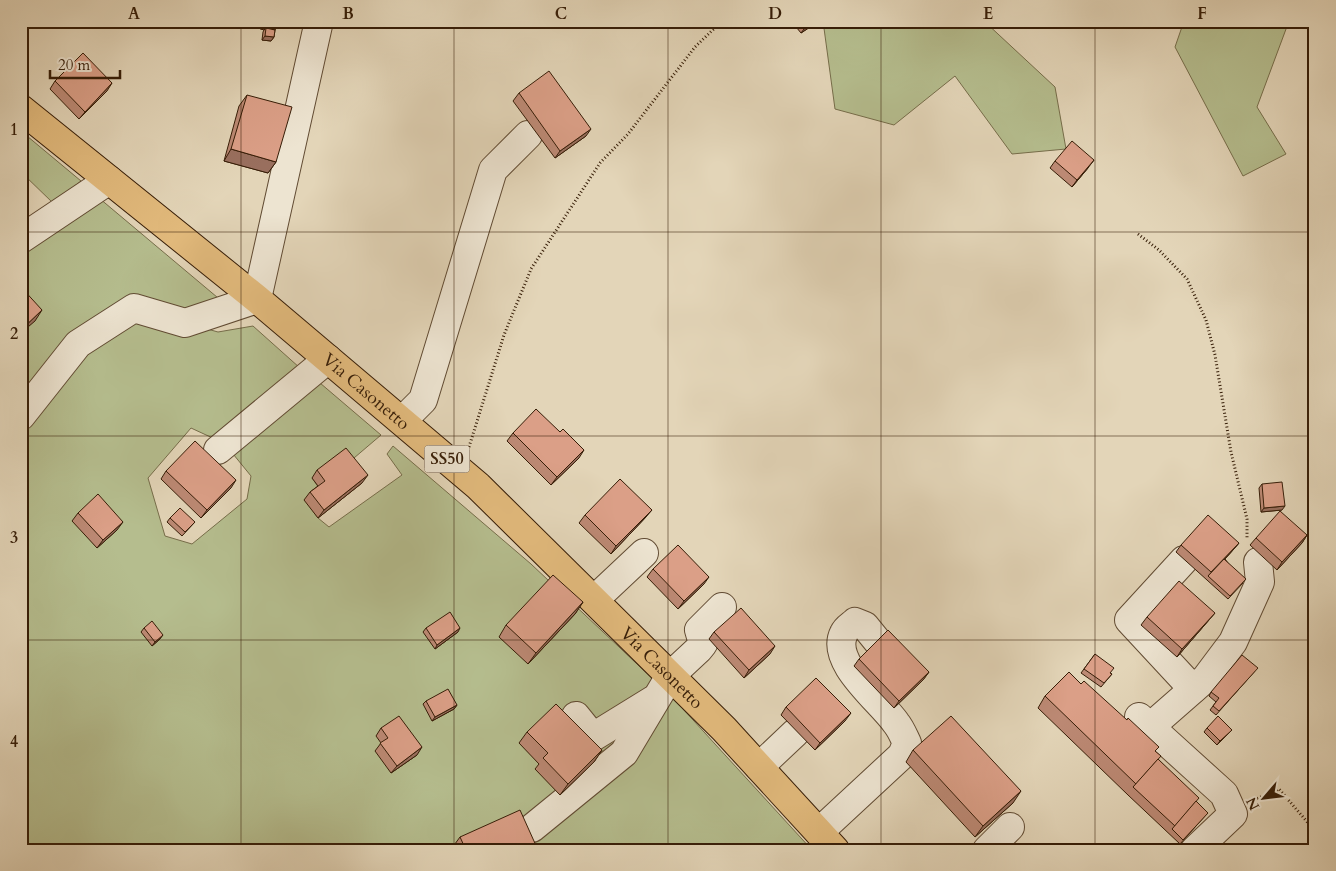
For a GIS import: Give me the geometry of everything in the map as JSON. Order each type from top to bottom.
[{"type":"main road","name":"Via Casonetto","points":[[21,109],[257,299],[478,486],[594,600],[664,687],[724,729],[827,841]]},
{"type":"lane","points":[[21,416],[78,344],[134,308],[185,323],[257,299],[319,21]]},
{"type":"lane","points":[[402,421],[423,400],[493,170],[528,135]]},
{"type":"lane","points":[[21,239],[109,180]]},
{"type":"lane","points":[[218,450],[328,359]]},
{"type":"lane","points":[[594,600],[644,553]]},
{"type":"lane","points":[[1184,560],[1129,620],[1193,690]]},
{"type":"lane","points":[[1195,850],[1232,814],[1224,794],[1145,722],[1193,690],[1206,678],[1233,642],[1260,582],[1258,562]]},
{"type":"lane","points":[[532,828],[624,752],[664,687],[699,649],[702,644],[699,630],[722,607]]},
{"type":"lane","points":[[827,841],[902,755],[907,744],[897,723],[867,690],[843,658],[841,642],[844,631],[855,622],[865,626],[878,642]]},
{"type":"lane","points":[[576,716],[593,736],[664,687]]},
{"type":"lane","points":[[759,767],[795,733]]},
{"type":"lane","points":[[987,850],[1010,827]]},
{"type":"path","points":[[461,471],[504,335],[531,269],[600,163],[628,134],[695,47],[722,21]]},
{"type":"path","points":[[1138,234],[1159,250],[1187,279],[1206,320],[1215,355],[1231,452],[1247,519],[1247,544],[1258,562]]},
{"type":"path","points":[[1232,814],[1258,797],[1279,790],[1315,831]]},
{"type":"green space","points":[[823,21],[984,21],[1055,87],[1066,149],[1012,154],[955,76],[894,125],[835,109]]},
{"type":"green space","points":[[1184,21],[1289,21],[1257,107],[1286,154],[1243,176],[1175,47]]},
{"type":"green space","points":[[21,131],[81,181],[53,203],[21,172]]},
{"type":"green space","points":[[99,198],[230,308],[186,323],[218,332],[253,326],[300,368],[217,440],[191,428],[148,478],[165,536],[192,544],[247,499],[251,476],[229,449],[313,377],[381,435],[354,458],[312,478],[319,488],[305,500],[318,518],[329,527],[402,475],[387,454],[393,446],[531,564],[672,697],[812,850],[21,850],[21,333],[34,321],[21,307],[21,249]]},
{"type":"building","points":[[262,21],[278,21],[275,30],[261,24]]},
{"type":"building","points":[[798,21],[811,21],[813,23],[804,29]]},
{"type":"building","points":[[266,28],[275,30],[274,37],[265,36]]},
{"type":"building","points":[[83,53],[112,83],[85,112],[55,81]]},
{"type":"building","points":[[549,71],[591,129],[560,151],[519,93]]},
{"type":"building","points":[[247,95],[292,107],[276,162],[231,149]]},
{"type":"building","points":[[1072,141],[1094,160],[1077,180],[1055,161]]},
{"type":"building","points":[[21,287],[42,310],[21,330]]},
{"type":"building","points":[[536,409],[560,432],[563,429],[584,450],[557,477],[513,433]]},
{"type":"building","points":[[195,441],[236,480],[207,510],[166,471]]},
{"type":"building","points":[[346,448],[368,475],[324,510],[310,492],[325,481],[317,470]]},
{"type":"building","points":[[620,479],[652,510],[616,546],[585,515]]},
{"type":"building","points":[[1282,482],[1285,506],[1264,508],[1262,484]]},
{"type":"building","points":[[98,494],[123,522],[103,540],[78,513]]},
{"type":"building","points":[[180,508],[195,522],[185,532],[170,518]]},
{"type":"building","points":[[1280,511],[1307,535],[1282,562],[1256,538]]},
{"type":"building","points":[[1208,515],[1239,543],[1211,572],[1181,545]]},
{"type":"building","points":[[678,545],[709,577],[684,601],[653,569]]},
{"type":"building","points":[[1224,559],[1246,579],[1230,596],[1208,576]]},
{"type":"building","points":[[553,575],[583,602],[536,653],[506,625]]},
{"type":"building","points":[[1179,581],[1215,613],[1182,649],[1147,617]]},
{"type":"building","points":[[741,608],[775,646],[749,670],[714,632]]},
{"type":"building","points":[[450,612],[460,628],[437,645],[426,628]]},
{"type":"building","points":[[152,621],[163,635],[155,642],[144,628]]},
{"type":"building","points":[[888,630],[929,672],[899,701],[859,659]]},
{"type":"building","points":[[1095,654],[1114,668],[1110,673],[1112,674],[1104,683],[1084,669]]},
{"type":"building","points":[[1242,655],[1258,668],[1219,711],[1213,706],[1219,698],[1211,692]]},
{"type":"building","points":[[1069,672],[1081,684],[1084,681],[1159,747],[1155,751],[1161,756],[1136,784],[1045,696]]},
{"type":"building","points":[[816,678],[851,713],[820,743],[786,707]]},
{"type":"building","points":[[448,689],[457,705],[435,717],[426,701]]},
{"type":"building","points":[[556,704],[602,750],[568,784],[543,758],[548,753],[527,732]]},
{"type":"building","points":[[399,716],[422,747],[397,766],[380,743],[388,738],[381,728]]},
{"type":"building","points":[[951,716],[1021,791],[983,826],[913,750]]},
{"type":"building","points":[[1218,716],[1232,730],[1220,741],[1207,728]]},
{"type":"building","points":[[1158,759],[1199,798],[1175,826],[1133,787]]},
{"type":"building","points":[[1196,801],[1208,813],[1183,840],[1172,829]]},
{"type":"building","points":[[520,810],[538,850],[466,850],[460,837]]}]
